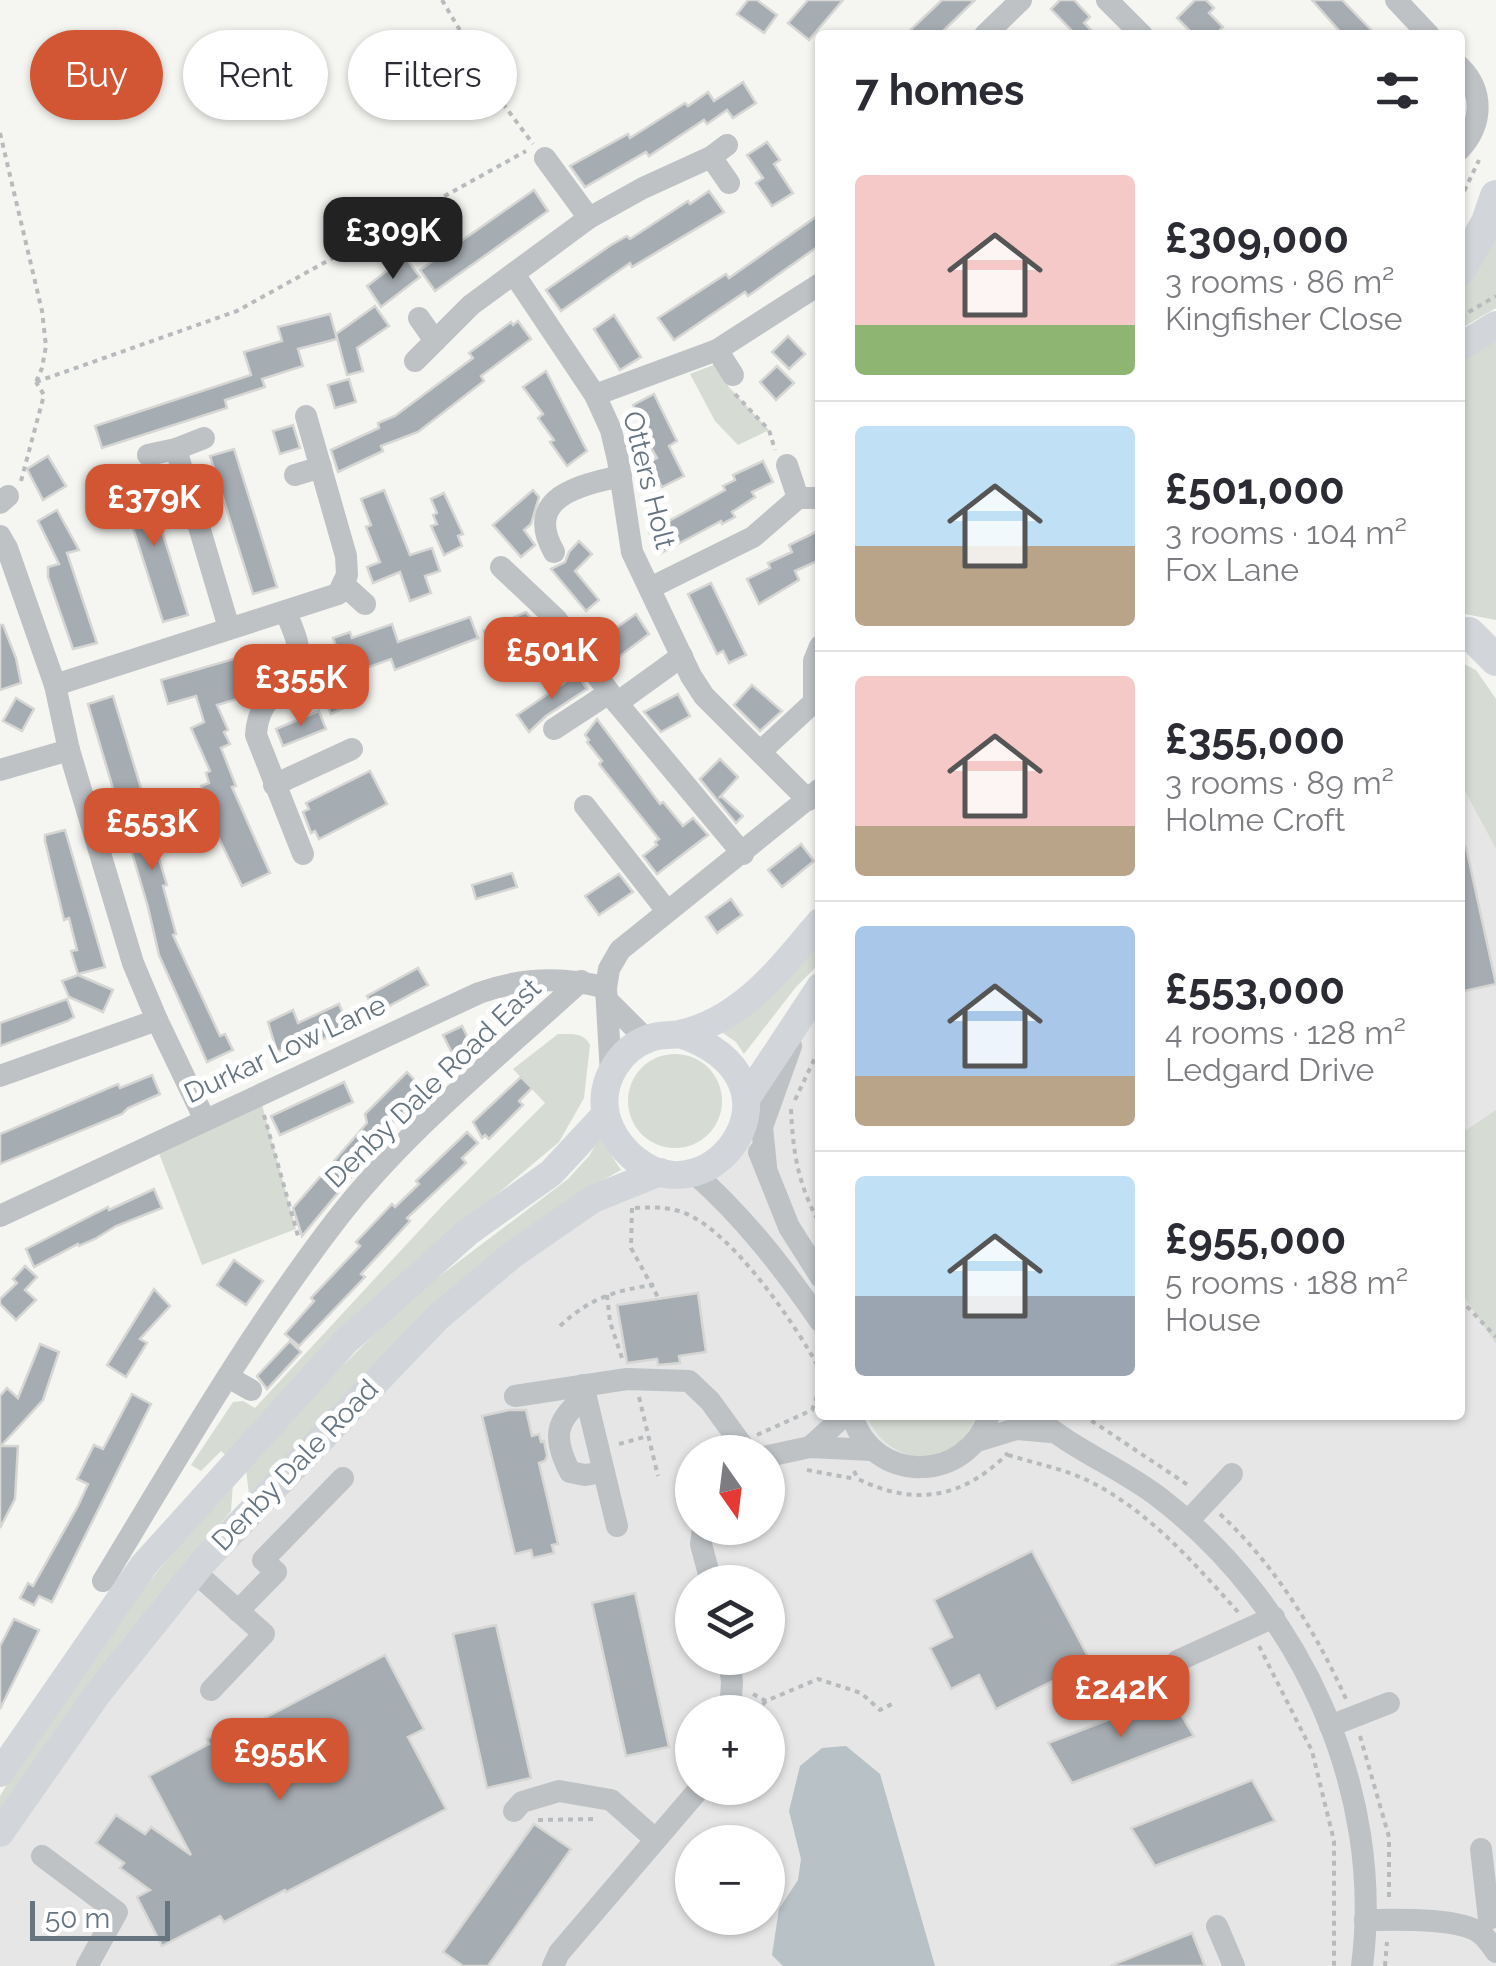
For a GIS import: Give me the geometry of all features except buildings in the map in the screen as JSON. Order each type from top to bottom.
[{"type":"highway","points":[[1465,261],[1487,222],[1496,196]]},
{"type":"highway","points":[[1475,632],[1496,660]]},
{"type":"main road","points":[[1465,344],[1496,325]]},
{"type":"main road","points":[[660,1172],[642,1165],[626,1152],[605,1115],[605,1090],[611,1074],[632,1047],[646,1039],[680,1034],[737,1008],[815,927]]},
{"type":"main road","points":[[693,1172],[725,1155],[737,1140],[745,1110],[814,994]]},
{"type":"main road","points":[[680,1034],[707,1043],[726,1056],[740,1076],[745,1110]]},
{"type":"main road","name":"Denby Dale Road","points":[[0,1773],[143,1566],[345,1342],[468,1232],[551,1173],[605,1115]]},
{"type":"main road","name":"Denby Dale Road","points":[[0,1833],[98,1693],[195,1572],[438,1317],[512,1255],[593,1199],[660,1172],[693,1172]]},
{"type":"street","points":[[989,30],[1021,0]]},
{"type":"street","points":[[1106,0],[1137,30]]},
{"type":"street","points":[[1396,0],[1425,30]]},
{"type":"street","points":[[1465,72],[1471,78],[1480,110],[1466,143]]},
{"type":"street","points":[[415,361],[471,305],[589,218],[719,151],[729,183]]},
{"type":"street","points":[[540,152],[589,218]]},
{"type":"street","name":"Otters Holt","points":[[514,274],[595,396],[610,430],[632,552],[704,696],[760,752],[814,795]]},
{"type":"street","points":[[595,396],[718,350],[815,291]]},
{"type":"street","points":[[419,318],[435,341]]},
{"type":"street","points":[[718,350],[732,375]]},
{"type":"street","points":[[55,685],[338,594],[347,575],[346,556],[306,416]]},
{"type":"street","points":[[148,455],[176,450],[204,438]]},
{"type":"street","points":[[176,450],[229,628]]},
{"type":"street","points":[[650,588],[753,537],[809,498],[787,465]]},
{"type":"street","points":[[294,475],[321,467]]},
{"type":"street","points":[[554,552],[545,522],[551,505],[577,486],[620,476]]},
{"type":"street","points":[[0,536],[8,548],[55,685],[69,750],[134,963],[156,1020],[205,1120]]},
{"type":"street","points":[[500,567],[567,633],[613,698],[743,854]]},
{"type":"street","points":[[344,584],[365,604]]},
{"type":"street","points":[[286,612],[299,656],[294,670],[265,701],[257,718],[256,734],[303,854]]},
{"type":"street","points":[[524,659],[567,633]]},
{"type":"street","points":[[554,729],[682,656]]},
{"type":"street","points":[[760,752],[814,702],[815,658]]},
{"type":"street","points":[[274,785],[352,749]]},
{"type":"street","points":[[0,770],[69,750]]},
{"type":"street","points":[[611,1074],[607,994],[609,969],[620,950],[814,795]]},
{"type":"street","points":[[585,806],[667,911]]},
{"type":"street","name":"Durkar Low Lane","points":[[0,1216],[502,984],[525,979],[580,981],[607,994]]},
{"type":"street","name":"Denby Dale Road East","points":[[102,1582],[228,1377],[338,1219],[379,1170],[580,981]]},
{"type":"street","points":[[607,994],[646,1039]]},
{"type":"street","points":[[766,1166],[762,1128],[814,994]]},
{"type":"street","points":[[0,1076],[156,1020]]},
{"type":"street","points":[[745,1110],[790,1227],[815,1268]]},
{"type":"street","points":[[693,1172],[776,1258],[815,1313]]},
{"type":"street","points":[[228,1377],[251,1390]]},
{"type":"street","points":[[514,1396],[584,1390],[633,1380],[689,1381],[710,1401],[734,1435]]},
{"type":"street","points":[[584,1390],[618,1526]]},
{"type":"street","points":[[584,1390],[562,1420],[557,1441],[570,1472],[604,1472]]},
{"type":"street","points":[[810,1447],[842,1420]]},
{"type":"street","points":[[851,1420],[872,1450],[903,1467],[927,1469],[960,1457],[977,1440],[987,1420]]},
{"type":"street","points":[[1039,1420],[1052,1432],[1119,1468],[1188,1521],[1218,1549],[1274,1617],[1330,1726],[1358,1819],[1365,1920],[1362,1966]]},
{"type":"street","points":[[977,1440],[1016,1429],[1052,1432]]},
{"type":"street","points":[[785,1452],[810,1447],[872,1450]]},
{"type":"street","points":[[1188,1521],[1232,1474]]},
{"type":"street","points":[[238,1610],[276,1572],[263,1560],[344,1478]]},
{"type":"street","points":[[195,1572],[264,1634],[210,1690]]},
{"type":"street","points":[[1177,1662],[1274,1617]]},
{"type":"street","points":[[1330,1726],[1389,1702]]},
{"type":"street","points":[[514,1811],[522,1802],[559,1790],[611,1800],[655,1840]]},
{"type":"street","points":[[553,1966],[559,1953],[685,1805]]},
{"type":"street","points":[[1481,1850],[1487,1923],[1496,1952]]},
{"type":"street","points":[[42,1856],[118,1912],[88,1966]]},
{"type":"street","points":[[1365,1920],[1487,1923]]},
{"type":"street","points":[[1217,1926],[1234,1966]]},
{"type":"path","points":[[36,382],[236,311],[540,152],[504,105],[442,0]]},
{"type":"path","points":[[0,133],[42,311],[46,346],[36,382]]},
{"type":"path","points":[[1465,314],[1496,296]]},
{"type":"path","points":[[732,375],[728,386],[768,430],[780,467],[787,465]]},
{"type":"path","points":[[4,500],[22,480],[44,395],[36,382]]},
{"type":"path","points":[[815,1058],[791,1108],[794,1158],[815,1214]]},
{"type":"path","points":[[258,1094],[306,1265]]},
{"type":"path","points":[[703,1224],[722,1198]]},
{"type":"path","points":[[618,1213],[658,1207],[684,1213],[703,1224],[725,1242],[784,1310],[815,1361]]},
{"type":"path","points":[[632,1208],[632,1248],[656,1284],[658,1299]]},
{"type":"path","points":[[560,1326],[583,1304],[656,1284]]},
{"type":"path","points":[[607,1295],[610,1322],[633,1380],[658,1476]]},
{"type":"path","points":[[1465,1304],[1496,1337]]},
{"type":"path","points":[[757,1435],[812,1410],[815,1402]]},
{"type":"path","points":[[1008,1454],[1088,1480],[1130,1507],[1176,1543],[1240,1614],[1304,1735],[1316,1769],[1334,1841],[1334,1966]]},
{"type":"path","points":[[804,1470],[858,1479]]},
{"type":"path","points":[[780,1695],[818,1679],[861,1693],[880,1710],[892,1704]]},
{"type":"path","points":[[744,1689],[755,1695]]},
{"type":"path","points":[[538,1820],[609,1818]]},
{"type":"shaded area","points":[[1496,222],[1496,308],[1465,326],[1465,284]]},
{"type":"shaded area","points":[[1496,341],[1496,620],[1465,614],[1465,359]]},
{"type":"shaded area","points":[[724,361],[728,367],[728,386],[769,430],[738,445],[715,421],[690,374]]},
{"type":"shaded area","points":[[1465,664],[1476,670],[1496,699],[1496,849],[1465,791]]},
{"type":"shaded area","points":[[1465,791],[1496,849],[1496,1110],[1465,1131]]},
{"type":"shaded area","points":[[815,945],[815,968],[744,1054],[736,1042],[720,1031]]},
{"type":"shaded area","points":[[815,995],[815,1420],[1465,1420],[1465,1298],[1496,1344],[1496,1966],[0,1966],[0,1833],[98,1693],[378,1378],[593,1199],[710,1166]]},
{"type":"shaded area","points":[[558,1034],[581,1036],[590,1045],[584,1098],[559,1142],[453,1231],[228,1457],[221,1451],[201,1471],[191,1465],[233,1402],[243,1401],[255,1408],[443,1205],[545,1103],[513,1069]]},
{"type":"shaded area","points":[[675,1054],[693,1058],[708,1068],[718,1083],[722,1101],[718,1119],[708,1134],[693,1144],[675,1148],[657,1144],[642,1134],[632,1119],[628,1101],[632,1083],[642,1068],[657,1058]]},
{"type":"shaded area","points":[[259,1094],[296,1229],[202,1265],[155,1143]]},
{"type":"shaded area","points":[[1496,1110],[1496,1344],[1465,1298],[1465,1131]]},
{"type":"shaded area","points":[[600,1138],[621,1170],[567,1200],[493,1258],[249,1495],[246,1469],[308,1400],[412,1297],[568,1179]]},
{"type":"shaded area","points":[[870,1420],[974,1420],[954,1446],[938,1454],[905,1453],[890,1446]]},
{"type":"shaded area","points":[[233,1483],[231,1511],[184,1568],[0,1816],[0,1796],[43,1725],[146,1585]]},
{"type":"shaded area","points":[[846,1746],[880,1774],[935,1966],[783,1966],[772,1955],[775,1935],[785,1935],[785,1900],[798,1880],[801,1859],[789,1811],[800,1766],[822,1748]]}]
